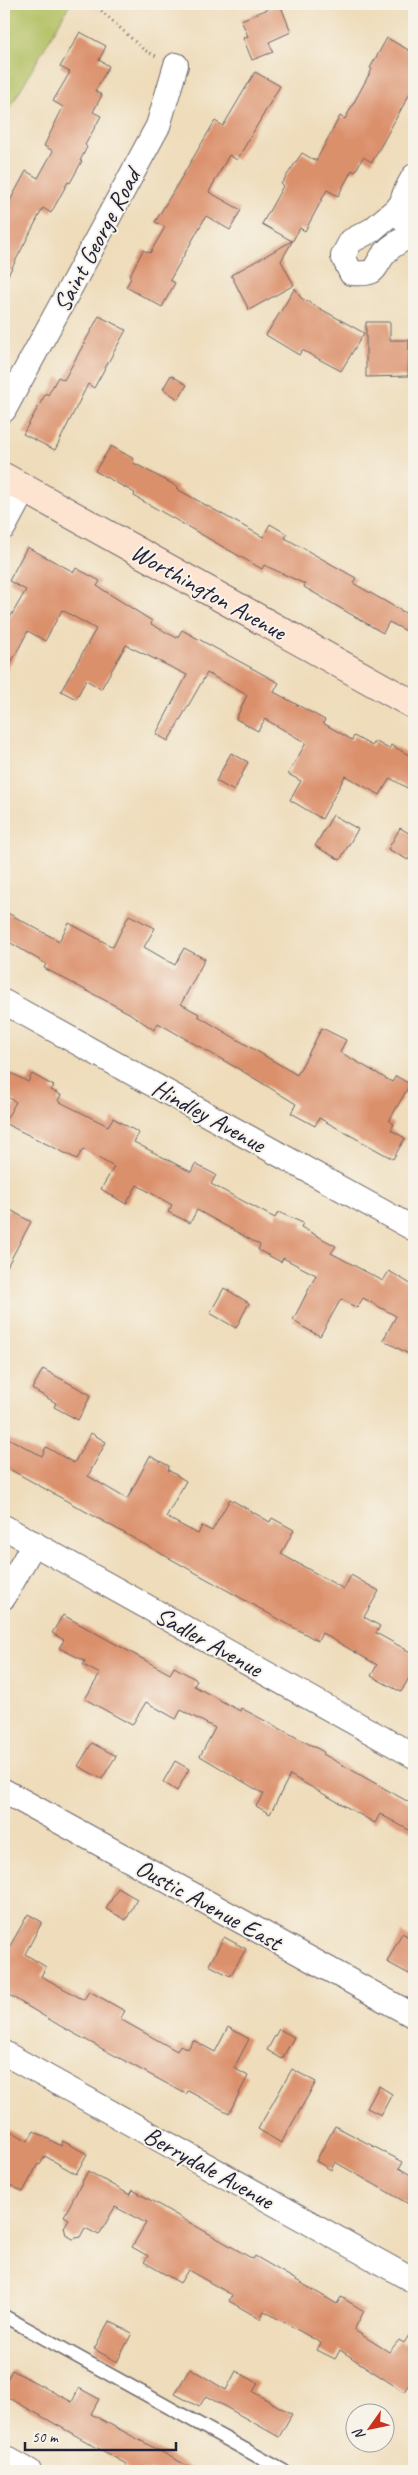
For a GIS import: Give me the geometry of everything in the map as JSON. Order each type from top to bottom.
[{"type":"street","name":"Saint George Road","points":[[4,410],[158,126],[176,65]]},
{"type":"street","points":[[401,205],[372,230],[351,241],[342,256],[351,273],[366,274],[378,267],[386,251],[414,234],[403,216],[401,205],[404,194],[414,176]]},
{"type":"street","points":[[4,526],[14,482]]},
{"type":"street","name":"Worthington Avenue","points":[[14,482],[414,705]]},
{"type":"street","name":"Hindley Avenue","points":[[4,1002],[414,1229]]},
{"type":"street","name":"Sadler Avenue","points":[[4,1527],[414,1756]]},
{"type":"street","points":[[4,1597],[34,1543]]},
{"type":"street","name":"Oustic Avenue East","points":[[4,1791],[414,2016]]},
{"type":"street","name":"Berrydale Avenue","points":[[4,2053],[414,2281]]},
{"type":"street","points":[[4,2457],[29,2471]]},
{"type":"lane","points":[[4,2316],[264,2466],[284,2471]]},
{"type":"path","points":[[94,4],[144,50],[176,65]]},
{"type":"green space","points":[[4,4],[70,4],[4,118]]},
{"type":"building","points":[[280,4],[291,32],[269,42],[273,52],[252,60],[243,38],[248,36],[241,20]]},
{"type":"building","points":[[80,32],[106,46],[99,60],[109,66],[95,91],[102,95],[93,112],[101,116],[85,145],[87,147],[80,161],[82,161],[70,183],[68,182],[51,213],[43,208],[4,283],[4,212],[26,171],[38,178],[53,151],[44,146],[63,107],[53,101],[70,72],[60,67]]},
{"type":"building","points":[[387,38],[414,53],[414,86],[372,162],[363,157],[355,172],[352,170],[338,196],[327,190],[305,231],[300,228],[281,261],[294,285],[249,310],[231,275],[292,241],[262,224],[283,186],[281,184],[302,153],[316,161],[340,116],[345,119]]},
{"type":"building","points":[[255,72],[280,86],[237,160],[229,155],[209,192],[241,210],[230,230],[206,216],[170,280],[175,283],[162,307],[126,287],[131,278],[129,277],[143,250],[150,253],[165,227],[155,222],[215,121],[223,126]]},
{"type":"building","points":[[295,288],[301,298],[364,333],[341,371],[302,350],[299,355],[266,335]]},
{"type":"building","points":[[99,316],[126,330],[94,388],[88,384],[55,450],[23,434],[46,393],[48,395],[58,377],[64,380]]},
{"type":"building","points":[[366,322],[390,322],[390,340],[409,340],[408,376],[366,377]]},
{"type":"building","points":[[171,375],[187,385],[178,399],[163,389]]},
{"type":"building","points":[[111,446],[134,459],[132,462],[178,487],[177,489],[263,537],[270,524],[287,534],[285,538],[356,578],[353,583],[414,618],[414,635],[389,622],[383,633],[304,587],[305,584],[264,565],[262,569],[134,496],[135,493],[95,471]]},
{"type":"building","points":[[27,547],[74,572],[76,568],[100,581],[97,586],[152,621],[151,624],[177,638],[182,630],[279,683],[274,692],[325,720],[323,723],[352,740],[354,736],[372,746],[375,741],[389,749],[391,745],[414,758],[414,792],[390,778],[380,795],[345,776],[322,819],[290,800],[301,781],[288,774],[306,743],[265,719],[258,731],[236,719],[247,695],[207,673],[168,741],[156,734],[187,675],[126,645],[101,689],[86,680],[76,699],[61,691],[96,629],[62,610],[45,641],[28,631],[4,676],[4,628],[26,590],[9,581]]},
{"type":"building","points":[[231,753],[248,762],[234,791],[216,781]]},
{"type":"building","points":[[333,815],[358,829],[340,860],[315,846]]},
{"type":"building","points":[[400,828],[414,836],[414,849],[408,860],[388,849]]},
{"type":"building","points":[[4,911],[59,941],[69,923],[113,947],[129,915],[155,928],[144,947],[175,965],[184,948],[205,959],[181,1004],[297,1075],[322,1028],[346,1040],[340,1052],[392,1082],[396,1076],[410,1084],[389,1121],[394,1124],[391,1130],[405,1138],[393,1159],[319,1118],[315,1126],[291,1113],[296,1104],[249,1075],[158,1023],[154,1030],[129,1013],[44,968],[46,964],[4,939]]},
{"type":"building","points":[[4,1069],[28,1082],[32,1074],[54,1086],[51,1090],[61,1095],[58,1101],[108,1126],[113,1118],[139,1133],[134,1142],[191,1172],[195,1164],[216,1175],[211,1184],[275,1218],[278,1212],[303,1223],[301,1227],[336,1246],[331,1253],[383,1281],[389,1271],[414,1286],[414,1357],[383,1340],[396,1316],[363,1298],[357,1308],[341,1299],[320,1336],[303,1327],[293,1320],[316,1275],[283,1258],[281,1262],[258,1250],[260,1245],[197,1210],[190,1223],[168,1212],[172,1205],[137,1185],[126,1204],[101,1189],[114,1167],[83,1149],[77,1159],[4,1123],[16,1102],[4,1095]]},
{"type":"building","points":[[9,1209],[31,1222],[4,1272],[4,1218]]},
{"type":"building","points":[[224,1288],[249,1303],[236,1328],[210,1313]]},
{"type":"building","points":[[43,1369],[91,1395],[78,1420],[54,1407],[56,1403],[32,1389]]},
{"type":"building","points":[[91,1433],[106,1442],[88,1476],[127,1499],[150,1456],[169,1466],[168,1470],[186,1481],[166,1517],[198,1534],[202,1526],[212,1531],[230,1499],[270,1522],[272,1518],[294,1530],[281,1554],[344,1589],[351,1575],[379,1591],[364,1617],[380,1626],[376,1633],[414,1654],[414,1669],[401,1692],[371,1676],[377,1665],[322,1633],[318,1641],[4,1466],[4,1436],[42,1456],[46,1447],[74,1463]]},
{"type":"building","points":[[63,1615],[170,1674],[174,1667],[197,1680],[194,1686],[240,1711],[241,1708],[324,1752],[323,1754],[414,1805],[414,1833],[380,1814],[375,1823],[290,1775],[270,1814],[256,1806],[264,1794],[200,1756],[215,1728],[181,1710],[176,1719],[146,1702],[132,1725],[85,1699],[100,1674],[83,1665],[85,1661],[59,1648],[64,1640],[52,1633]]},
{"type":"building","points":[[92,1743],[116,1756],[102,1779],[78,1766]]},
{"type":"building","points":[[175,1761],[189,1769],[177,1791],[163,1782]]},
{"type":"building","points":[[118,1888],[137,1899],[126,1920],[106,1909]]},
{"type":"building","points":[[28,1914],[42,1922],[25,1954],[46,1967],[41,1976],[84,2000],[89,1991],[125,2011],[120,2019],[177,2051],[180,2045],[188,2049],[193,2040],[215,2052],[228,2027],[249,2039],[234,2068],[248,2076],[229,2113],[188,2091],[186,2094],[62,2027],[4,1992],[4,1942],[10,1946]]},
{"type":"building","points":[[402,1933],[414,1940],[414,1965],[409,1974],[387,1962]]},
{"type":"building","points":[[224,1937],[246,1949],[230,1976],[209,1965]]},
{"type":"building","points":[[279,2029],[294,2037],[282,2059],[267,2050]]},
{"type":"building","points":[[292,2069],[316,2082],[281,2143],[258,2129]]},
{"type":"building","points":[[379,2086],[392,2094],[381,2115],[367,2108]]},
{"type":"building","points":[[335,2126],[403,2162],[399,2168],[414,2177],[414,2207],[335,2162],[331,2170],[316,2161]]},
{"type":"building","points":[[4,2127],[28,2141],[34,2131],[61,2146],[63,2141],[87,2154],[76,2174],[45,2156],[40,2165],[38,2164],[23,2192],[12,2186],[4,2188]]},
{"type":"building","points":[[88,2171],[130,2195],[133,2190],[253,2259],[255,2256],[337,2304],[341,2297],[364,2311],[354,2330],[389,2352],[399,2340],[404,2343],[414,2327],[414,2375],[404,2392],[340,2350],[335,2359],[317,2350],[321,2343],[264,2311],[260,2319],[229,2301],[232,2295],[188,2270],[180,2283],[144,2262],[148,2256],[132,2247],[146,2223],[115,2207],[99,2235],[85,2228],[80,2237],[73,2239],[66,2235],[64,2227],[69,2219],[64,2216]]},
{"type":"building","points":[[109,2321],[132,2333],[117,2362],[94,2349]]},
{"type":"building","points":[[190,2368],[226,2390],[236,2371],[258,2383],[253,2392],[292,2414],[279,2437],[206,2396],[199,2407],[175,2394]]},
{"type":"building","points":[[12,2370],[72,2402],[79,2388],[99,2399],[91,2414],[197,2471],[135,2471],[125,2466],[126,2464],[4,2395],[4,2385]]}]
